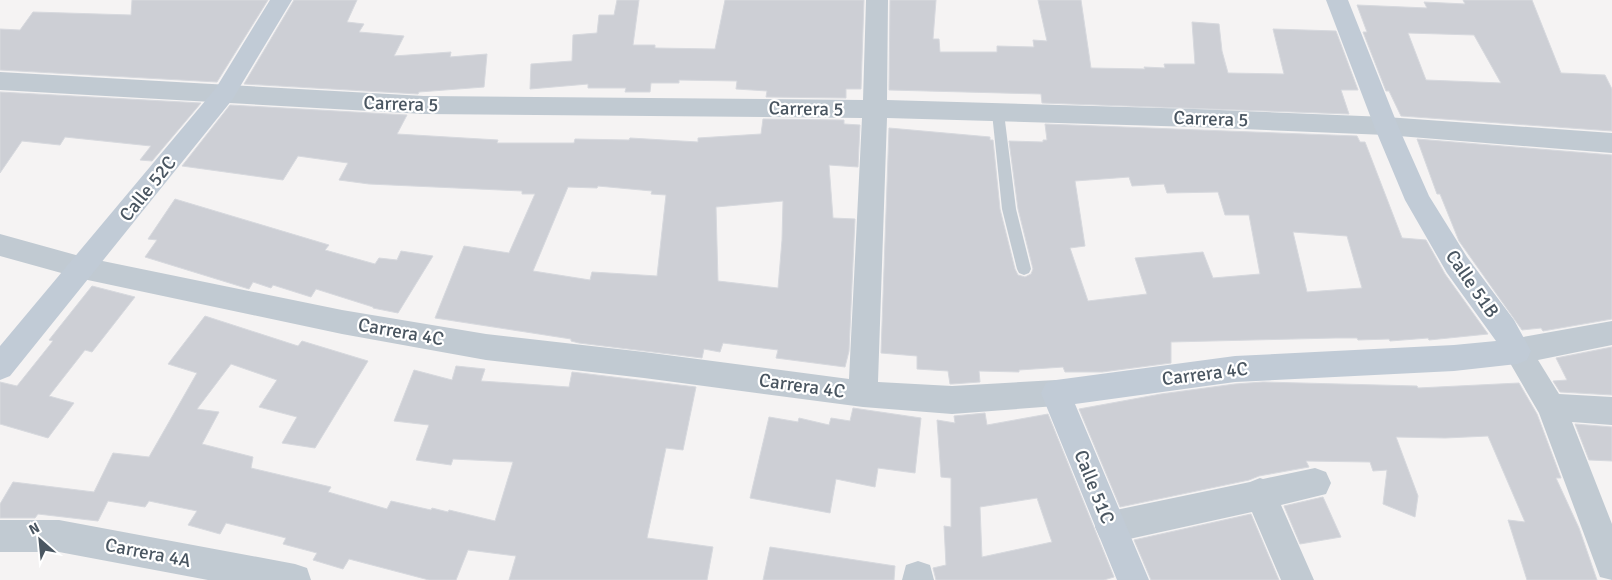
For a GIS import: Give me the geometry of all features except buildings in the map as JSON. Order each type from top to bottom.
[{"type":"street","name":"Calle 52C","points":[[0,367],[224,94],[281,0]]},
{"type":"street","points":[[864,394],[875,110],[877,0]]},
{"type":"street","name":"Calle 51B","points":[[1338,0],[1386,126],[1418,200],[1457,265],[1504,329],[1551,407],[1612,565]]},
{"type":"street","name":"Carrera 5","points":[[0,81],[424,106],[875,110],[1196,118],[1386,126],[1612,143]]},
{"type":"street","name":"Carrera 4C","points":[[0,245],[83,268],[332,320],[486,347],[644,365],[864,394],[952,400],[1056,393],[1235,369],[1454,358],[1517,351],[1612,332]]},
{"type":"street","name":"Calle 51C","points":[[1056,393],[1133,580]]},
{"type":"street","points":[[1551,407],[1612,411]]},
{"type":"street","points":[[1111,527],[1260,493],[1315,483]]},
{"type":"street","points":[[1260,493],[1298,580]]},
{"type":"street","name":"Carrera 4A","points":[[0,536],[59,536],[295,580]]},
{"type":"lane","points":[[998,114],[1009,209],[1024,269]]}]
